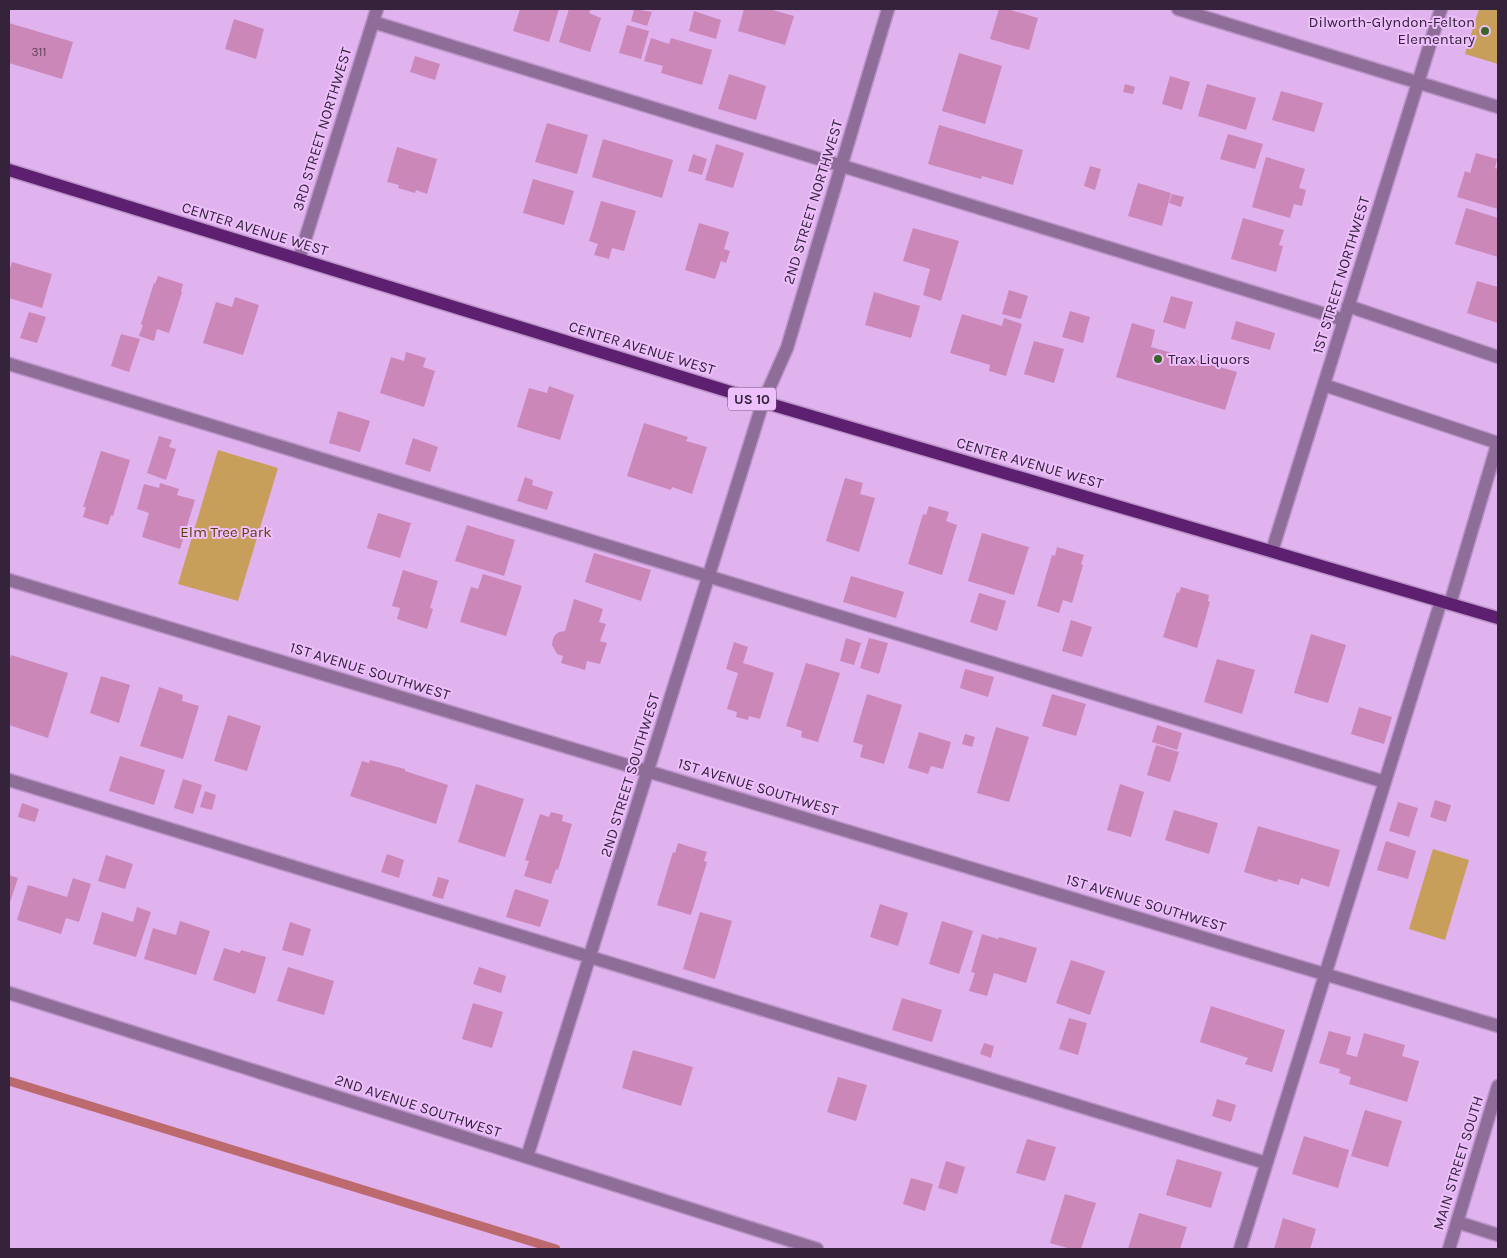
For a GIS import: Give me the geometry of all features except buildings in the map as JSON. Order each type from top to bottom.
[{"type":"main road","name":"CENTER AVENUE WEST","points":[[9,170],[763,402],[1498,618]]},
{"type":"street","name":"3RD STREET NORTHWEST","points":[[299,259],[377,9]]},
{"type":"street","name":"2ND STREET NORTHWEST","points":[[763,402],[787,348],[888,9]]},
{"type":"street","points":[[1178,9],[1498,107]]},
{"type":"street","name":"1ST STREET NORTHWEST","points":[[1272,551],[1441,9]]},
{"type":"street","points":[[373,22],[1344,320]]},
{"type":"street","points":[[1348,306],[1498,357]]},
{"type":"street","points":[[9,364],[1385,782]]},
{"type":"street","points":[[1240,1249],[1385,782],[1498,443],[1324,385]]},
{"type":"street","name":"2ND STREET SOUTHWEST","points":[[527,1157],[763,402]]},
{"type":"street","name":"1ST AVENUE SOUTHWEST","points":[[9,580],[1498,1026]]},
{"type":"street","points":[[9,780],[1266,1163]]},
{"type":"street","name":"2ND AVENUE SOUTHWEST","points":[[9,993],[816,1249]]},
{"type":"street","name":"MAIN STREET SOUTH","points":[[1448,1249],[1498,1086]]},
{"type":"street","points":[[1457,1222],[1498,1235]]},
{"type":"green space","name":"Dilworth-Glyndon-Felton Elementary","points":[[1479,9],[1498,9],[1498,64],[1465,54]]},
{"type":"green space","name":"Elm Tree Park","points":[[218,450],[278,468],[238,601],[178,584]]},
{"type":"green space","points":[[1433,849],[1469,860],[1445,940],[1409,929]]},
{"type":"waterway","points":[[9,1081],[556,1249]]},
{"type":"place","name":"Dilworth-Glyndon-Felton Elementary","points":[[1485,31]]},
{"type":"place","name":"Trax Liquors","points":[[1158,359]]}]
